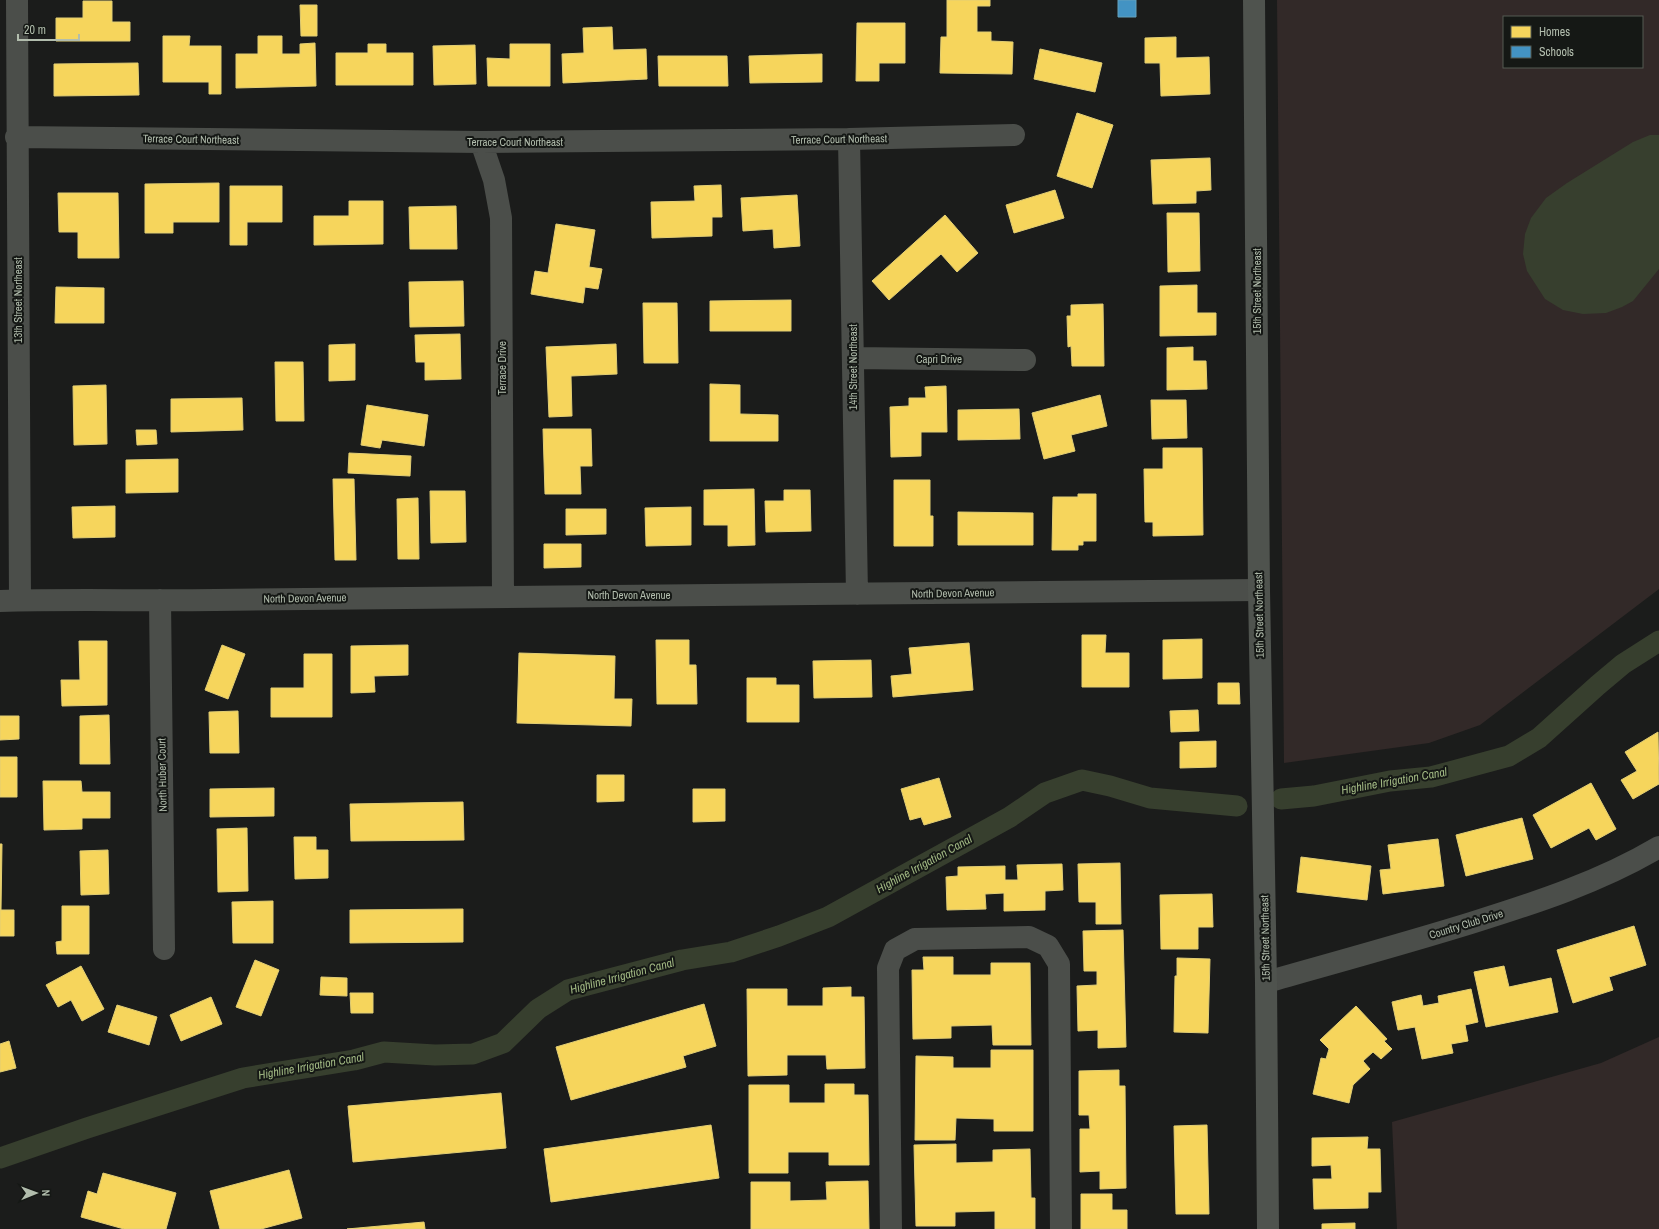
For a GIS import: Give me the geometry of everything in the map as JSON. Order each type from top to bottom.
[{"type":"street","name":"13th Street Northeast","points":[[10,600],[17,0]]},
{"type":"street","name":"15th Street Northeast","points":[[1254,0],[1259,590],[1266,982],[1268,1229]]},
{"type":"street","name":"Terrace Court Northeast","points":[[16,137],[481,142],[849,139],[1014,135]]},
{"type":"street","name":"14th Street Northeast","points":[[849,139],[857,594]]},
{"type":"street","name":"Terrace Drive","points":[[481,142],[494,180],[501,218],[503,596]]},
{"type":"street","name":"Capri Drive","points":[[854,358],[1025,360]]},
{"type":"street","name":"North Devon Avenue","points":[[10,600],[160,600],[1259,590]]},
{"type":"street","name":"North Huber Court","points":[[160,600],[164,949]]},
{"type":"street","name":"Country Club Drive","points":[[1266,982],[1429,936],[1539,902],[1607,875],[1659,847]]},
{"type":"street","points":[[891,1229],[888,968],[895,950],[915,939],[1029,937],[1048,946],[1059,964],[1061,1229]]},
{"type":"shaded area","points":[[1277,0],[1659,0],[1659,589],[1480,725],[1429,743],[1284,763]]},
{"type":"shaded area","points":[[1650,135],[1659,135],[1659,269],[1633,301],[1622,307],[1606,313],[1583,314],[1563,310],[1545,299],[1527,271],[1523,254],[1525,234],[1531,218],[1546,198],[1567,183],[1633,142]]},
{"type":"shaded area","points":[[1659,1037],[1659,1229],[1397,1229],[1392,1122],[1601,1063]]},
{"type":"building: Homes","points":[[947,0],[990,0],[990,6],[977,6],[977,32],[991,32],[991,41],[1013,42],[1012,74],[940,73],[941,37],[947,37]]},
{"type":"building: Homes","points":[[83,1],[112,1],[112,22],[130,22],[130,41],[56,41],[56,18],[83,18]]},
{"type":"building: Homes","points":[[300,5],[317,5],[317,36],[301,36]]},
{"type":"building: Homes","points":[[857,23],[905,23],[905,63],[879,63],[879,81],[856,81]]},
{"type":"building: Homes","points":[[612,27],[613,50],[646,49],[647,79],[563,83],[562,54],[584,53],[583,28]]},
{"type":"building: Homes","points":[[163,36],[190,36],[189,46],[221,46],[221,94],[209,94],[209,82],[163,82]]},
{"type":"building: Homes","points":[[258,36],[282,36],[282,54],[300,54],[300,44],[315,43],[316,86],[236,88],[236,54],[258,54]]},
{"type":"building: Homes","points":[[1176,37],[1176,58],[1209,57],[1210,94],[1161,96],[1160,63],[1145,63],[1145,38]]},
{"type":"building: Homes","points":[[368,44],[386,44],[386,53],[413,53],[413,85],[336,85],[336,53],[368,53]]},
{"type":"building: Homes","points":[[510,44],[550,44],[550,86],[488,86],[487,58],[510,59]]},
{"type":"building: Homes","points":[[475,45],[476,84],[434,85],[433,46]]},
{"type":"building: Homes","points":[[1040,49],[1102,63],[1095,92],[1034,79]]},
{"type":"building: Homes","points":[[822,54],[822,82],[750,83],[749,56]]},
{"type":"building: Homes","points":[[658,56],[727,56],[728,86],[659,86]]},
{"type":"building: Homes","points":[[138,63],[139,95],[54,96],[54,64]]},
{"type":"building: Homes","points":[[1077,113],[1113,125],[1092,188],[1057,176]]},
{"type":"building: Homes","points":[[1210,158],[1211,190],[1196,191],[1196,203],[1153,204],[1151,160]]},
{"type":"building: Homes","points":[[219,183],[219,222],[173,222],[173,233],[145,233],[145,184]]},
{"type":"building: Homes","points":[[721,185],[722,217],[712,217],[712,236],[652,238],[651,202],[695,201],[694,186]]},
{"type":"building: Homes","points":[[230,186],[282,186],[282,222],[247,222],[247,245],[230,245]]},
{"type":"building: Homes","points":[[1055,190],[1064,218],[1014,233],[1006,205]]},
{"type":"building: Homes","points":[[58,193],[118,193],[119,258],[78,258],[78,232],[59,232]]},
{"type":"building: Homes","points":[[797,195],[800,246],[774,248],[773,229],[743,231],[741,198]]},
{"type":"building: Homes","points":[[349,201],[383,201],[383,244],[314,245],[314,216],[349,216]]},
{"type":"building: Homes","points":[[456,206],[457,249],[410,249],[409,207]]},
{"type":"building: Homes","points":[[1167,213],[1199,213],[1200,271],[1168,272]]},
{"type":"building: Homes","points":[[945,215],[978,253],[957,272],[941,254],[889,300],[872,281]]},
{"type":"building: Homes","points":[[556,224],[595,230],[589,267],[602,269],[598,289],[585,287],[583,303],[531,294],[535,271],[548,273]]},
{"type":"building: Homes","points":[[463,281],[464,326],[410,327],[409,282]]},
{"type":"building: Homes","points":[[1197,285],[1197,313],[1216,313],[1216,335],[1160,336],[1160,286]]},
{"type":"building: Homes","points":[[56,287],[104,288],[104,323],[55,323]]},
{"type":"building: Homes","points":[[791,300],[791,331],[710,331],[710,301]]},
{"type":"building: Homes","points":[[643,303],[677,303],[678,363],[644,363]]},
{"type":"building: Homes","points":[[1103,304],[1104,366],[1072,366],[1071,346],[1068,347],[1067,316],[1071,316],[1071,305]]},
{"type":"building: Homes","points":[[460,334],[461,379],[425,380],[425,362],[416,362],[415,335]]},
{"type":"building: Homes","points":[[355,344],[355,380],[329,381],[329,345]]},
{"type":"building: Homes","points":[[616,344],[617,374],[571,376],[572,416],[549,417],[546,347]]},
{"type":"building: Homes","points":[[1193,347],[1193,361],[1206,361],[1207,389],[1167,390],[1167,348]]},
{"type":"building: Homes","points":[[275,362],[303,362],[304,421],[276,421]]},
{"type":"building: Homes","points":[[710,384],[740,385],[740,414],[778,415],[778,441],[710,441]]},
{"type":"building: Homes","points":[[106,385],[107,444],[74,445],[73,386]]},
{"type":"building: Homes","points":[[946,386],[947,432],[921,432],[921,456],[891,457],[890,407],[909,406],[909,398],[926,398],[925,387]]},
{"type":"building: Homes","points":[[1100,395],[1107,426],[1071,435],[1075,451],[1044,459],[1032,413]]},
{"type":"building: Homes","points":[[242,398],[243,430],[171,432],[171,399]]},
{"type":"building: Homes","points":[[1151,400],[1186,400],[1187,438],[1152,439]]},
{"type":"building: Homes","points":[[367,405],[428,415],[424,446],[382,440],[380,448],[361,445]]},
{"type":"building: Homes","points":[[1019,409],[1020,439],[958,440],[958,410]]},
{"type":"building: Homes","points":[[543,429],[591,429],[592,466],[580,466],[581,494],[545,494]]},
{"type":"building: Homes","points":[[136,430],[156,430],[157,444],[137,445]]},
{"type":"building: Homes","points":[[1163,448],[1202,448],[1203,535],[1153,536],[1153,522],[1145,522],[1144,469],[1163,469]]},
{"type":"building: Homes","points":[[349,453],[411,456],[410,476],[348,473]]},
{"type":"building: Homes","points":[[178,459],[178,492],[126,493],[126,460]]},
{"type":"building: Homes","points":[[333,479],[354,479],[356,560],[335,560]]},
{"type":"building: Homes","points":[[894,480],[930,480],[930,516],[933,516],[933,546],[894,546]]},
{"type":"building: Homes","points":[[754,489],[755,545],[728,546],[728,525],[704,525],[704,490]]},
{"type":"building: Homes","points":[[784,490],[810,490],[811,531],[766,532],[765,501],[784,501]]},
{"type":"building: Homes","points":[[430,491],[465,491],[466,542],[431,543]]},
{"type":"building: Homes","points":[[1078,494],[1096,494],[1096,541],[1083,541],[1083,545],[1078,545],[1078,550],[1052,550],[1053,497],[1078,497]]},
{"type":"building: Homes","points":[[418,498],[419,559],[398,559],[397,499]]},
{"type":"building: Homes","points":[[115,506],[115,537],[73,538],[72,507]]},
{"type":"building: Homes","points":[[691,507],[691,545],[646,546],[645,508]]},
{"type":"building: Homes","points":[[566,509],[606,509],[606,534],[566,535]]},
{"type":"building: Homes","points":[[958,512],[1033,513],[1033,545],[958,545]]},
{"type":"building: Homes","points":[[544,544],[581,544],[581,567],[544,568]]},
{"type":"building: Homes","points":[[1082,635],[1106,635],[1105,653],[1129,653],[1129,687],[1082,687]]},
{"type":"building: Homes","points":[[1202,639],[1202,678],[1163,679],[1163,640]]},
{"type":"building: Homes","points":[[656,640],[689,640],[689,665],[696,665],[697,704],[657,704]]},
{"type":"building: Homes","points":[[79,641],[107,641],[107,705],[62,706],[61,680],[80,680]]},
{"type":"building: Homes","points":[[969,643],[973,690],[893,697],[891,676],[912,674],[909,648]]},
{"type":"building: Homes","points":[[222,645],[245,654],[228,699],[205,690]]},
{"type":"building: Homes","points":[[408,645],[408,675],[374,676],[375,692],[351,693],[351,646]]},
{"type":"building: Homes","points":[[519,653],[615,656],[614,699],[632,699],[631,726],[517,723]]},
{"type":"building: Homes","points":[[304,654],[332,654],[332,717],[271,717],[271,688],[304,688]]},
{"type":"building: Homes","points":[[871,660],[872,697],[814,698],[813,661]]},
{"type":"building: Homes","points":[[747,678],[776,678],[776,685],[799,685],[799,722],[747,722]]},
{"type":"building: Homes","points":[[1218,683],[1239,683],[1240,704],[1218,704]]},
{"type":"building: Homes","points":[[1198,710],[1199,731],[1171,732],[1170,711]]},
{"type":"building: Homes","points":[[238,711],[239,753],[210,753],[209,712]]},
{"type":"building: Homes","points":[[109,715],[110,764],[80,764],[80,716]]},
{"type":"building: Homes","points":[[0,716],[19,716],[19,739],[0,740]]},
{"type":"building: Homes","points":[[1658,732],[1659,784],[1633,799],[1621,780],[1637,771],[1625,752]]},
{"type":"building: Homes","points":[[1216,741],[1216,767],[1180,768],[1180,742]]},
{"type":"building: Homes","points":[[0,757],[17,757],[17,797],[0,797]]},
{"type":"building: Homes","points":[[597,775],[624,775],[624,801],[597,802]]},
{"type":"building: Homes","points":[[939,778],[951,817],[924,825],[921,817],[910,820],[901,789]]},
{"type":"building: Homes","points":[[43,781],[81,781],[82,792],[110,792],[110,818],[82,818],[82,829],[44,830]]},
{"type":"building: Homes","points":[[1591,783],[1616,829],[1596,840],[1589,828],[1551,848],[1533,815]]},
{"type":"building: Homes","points":[[274,788],[274,816],[210,817],[210,789]]},
{"type":"building: Homes","points":[[693,789],[725,789],[725,821],[693,822]]},
{"type":"building: Homes","points":[[463,802],[464,840],[351,841],[350,804]]},
{"type":"building: Homes","points":[[1522,818],[1533,859],[1466,876],[1456,835]]},
{"type":"building: Homes","points":[[247,828],[248,891],[218,892],[217,829]]},
{"type":"building: Homes","points":[[294,837],[316,837],[316,850],[328,850],[328,878],[295,879]]},
{"type":"building: Homes","points":[[1438,839],[1444,886],[1383,894],[1380,870],[1391,869],[1388,845]]},
{"type":"building: Homes","points":[[0,844],[2,844],[1,910],[14,910],[14,936],[0,936]]},
{"type":"building: Homes","points":[[108,850],[109,894],[81,895],[80,851]]},
{"type":"building: Homes","points":[[1301,857],[1371,866],[1367,900],[1297,892]]},
{"type":"building: Homes","points":[[1120,863],[1121,924],[1096,924],[1096,902],[1079,902],[1078,864]]},
{"type":"building: Homes","points":[[1062,864],[1063,890],[1045,891],[1045,910],[1004,911],[1004,893],[985,894],[986,909],[947,910],[946,877],[958,876],[958,867],[1005,866],[1005,880],[1018,880],[1017,865]]},
{"type":"building: Homes","points":[[1212,894],[1213,927],[1198,927],[1198,949],[1161,949],[1160,895]]},
{"type":"building: Homes","points":[[273,901],[273,943],[233,943],[232,902]]},
{"type":"building: Homes","points":[[62,906],[89,906],[89,954],[57,954],[56,942],[62,941]]},
{"type":"building: Homes","points":[[463,909],[463,942],[350,943],[350,910]]},
{"type":"building: Homes","points":[[1634,926],[1646,965],[1609,977],[1613,990],[1573,1003],[1557,950]]},
{"type":"building: Homes","points":[[1123,930],[1126,1047],[1098,1048],[1098,1030],[1078,1031],[1077,986],[1097,985],[1097,971],[1084,971],[1083,931]]},
{"type":"building: Homes","points":[[923,957],[953,957],[953,975],[991,975],[991,963],[1030,963],[1031,1045],[993,1045],[992,1025],[951,1026],[951,1038],[913,1039],[912,970],[924,970]]},
{"type":"building: Homes","points":[[1177,958],[1210,959],[1208,1033],[1174,1032],[1175,976],[1177,976]]},
{"type":"building: Homes","points":[[255,960],[279,970],[261,1016],[236,1007]]},
{"type":"building: Homes","points":[[81,966],[104,1009],[82,1021],[71,1000],[58,1007],[46,985]]},
{"type":"building: Homes","points":[[1504,966],[1509,987],[1551,978],[1558,1012],[1486,1027],[1474,972]]},
{"type":"building: Homes","points":[[321,977],[347,978],[347,996],[320,995]]},
{"type":"building: Homes","points":[[851,987],[851,997],[864,997],[865,1068],[827,1069],[826,1055],[787,1055],[787,1075],[748,1076],[747,989],[787,989],[787,1006],[823,1006],[823,988]]},
{"type":"building: Homes","points":[[1471,989],[1478,1022],[1465,1025],[1468,1041],[1451,1044],[1453,1053],[1422,1059],[1415,1027],[1398,1030],[1392,1002],[1421,995],[1423,1006],[1439,1003],[1438,996]]},
{"type":"building: Homes","points":[[350,993],[373,993],[373,1013],[351,1013]]},
{"type":"building: Homes","points":[[211,997],[222,1024],[181,1041],[170,1015]]},
{"type":"building: Homes","points":[[704,1004],[716,1046],[683,1056],[686,1067],[571,1100],[556,1047]]},
{"type":"building: Homes","points":[[117,1005],[157,1017],[149,1045],[108,1032]]},
{"type":"building: Homes","points":[[1356,1006],[1387,1039],[1384,1041],[1392,1049],[1381,1059],[1373,1052],[1363,1061],[1370,1069],[1353,1085],[1349,1103],[1313,1094],[1321,1058],[1326,1059],[1329,1049],[1320,1040]]},
{"type":"building: Homes","points":[[9,1041],[16,1068],[0,1072],[0,1044]]},
{"type":"building: Homes","points":[[991,1050],[1033,1050],[1033,1131],[994,1131],[994,1119],[956,1118],[955,1140],[915,1140],[916,1056],[953,1057],[953,1068],[991,1068]]},
{"type":"building: Homes","points":[[1119,1070],[1119,1086],[1125,1086],[1126,1188],[1100,1189],[1100,1171],[1080,1172],[1080,1129],[1090,1129],[1089,1115],[1079,1115],[1079,1071]]},
{"type":"building: Homes","points":[[825,1084],[854,1084],[854,1095],[868,1095],[869,1165],[829,1165],[829,1152],[788,1152],[788,1173],[749,1173],[749,1085],[789,1085],[789,1103],[825,1103]]},
{"type":"building: Homes","points":[[501,1093],[506,1148],[353,1162],[348,1106]]},
{"type":"building: Homes","points":[[711,1125],[719,1178],[551,1202],[544,1149]]},
{"type":"building: Homes","points":[[1207,1125],[1209,1214],[1176,1214],[1174,1126]]},
{"type":"building: Homes","points":[[1368,1137],[1367,1149],[1380,1149],[1381,1192],[1368,1192],[1368,1208],[1314,1209],[1313,1179],[1332,1179],[1331,1165],[1312,1166],[1312,1138]]},
{"type":"building: Homes","points":[[956,1144],[956,1163],[993,1162],[993,1150],[1030,1149],[1031,1198],[1035,1198],[1035,1229],[995,1229],[995,1211],[955,1212],[955,1226],[916,1226],[914,1145]]},
{"type":"building: Homes","points":[[289,1170],[302,1218],[261,1229],[220,1229],[210,1191]]},
{"type":"building: Homes","points":[[103,1173],[176,1193],[166,1229],[124,1229],[81,1217],[88,1191],[97,1194]]},
{"type":"building: Homes","points":[[868,1181],[869,1229],[751,1229],[751,1182],[790,1182],[790,1201],[827,1200],[826,1182]]},
{"type":"building: Homes","points":[[1081,1194],[1112,1194],[1112,1210],[1127,1210],[1127,1229],[1081,1229]]},
{"type":"building: Homes","points":[[424,1222],[425,1229],[347,1229]]},
{"type":"building: Homes","points":[[1355,1223],[1355,1229],[1322,1229],[1322,1224]]},
{"type":"building: Schools","points":[[1118,0],[1136,0],[1136,17],[1118,17]]},
{"type":"waterway","name":"Highline Irrigation Canal","points":[[1281,799],[1314,796],[1390,781],[1431,777],[1509,756],[1539,738],[1623,664],[1659,641]]},
{"type":"waterway","name":"Highline Irrigation Canal","points":[[0,1158],[87,1128],[243,1078],[354,1060],[384,1052],[435,1055],[473,1054],[503,1043],[538,1009],[568,990],[682,960],[731,952],[779,936],[828,917],[1010,817],[1045,793],[1082,780],[1110,786],[1150,798],[1237,806]]}]
